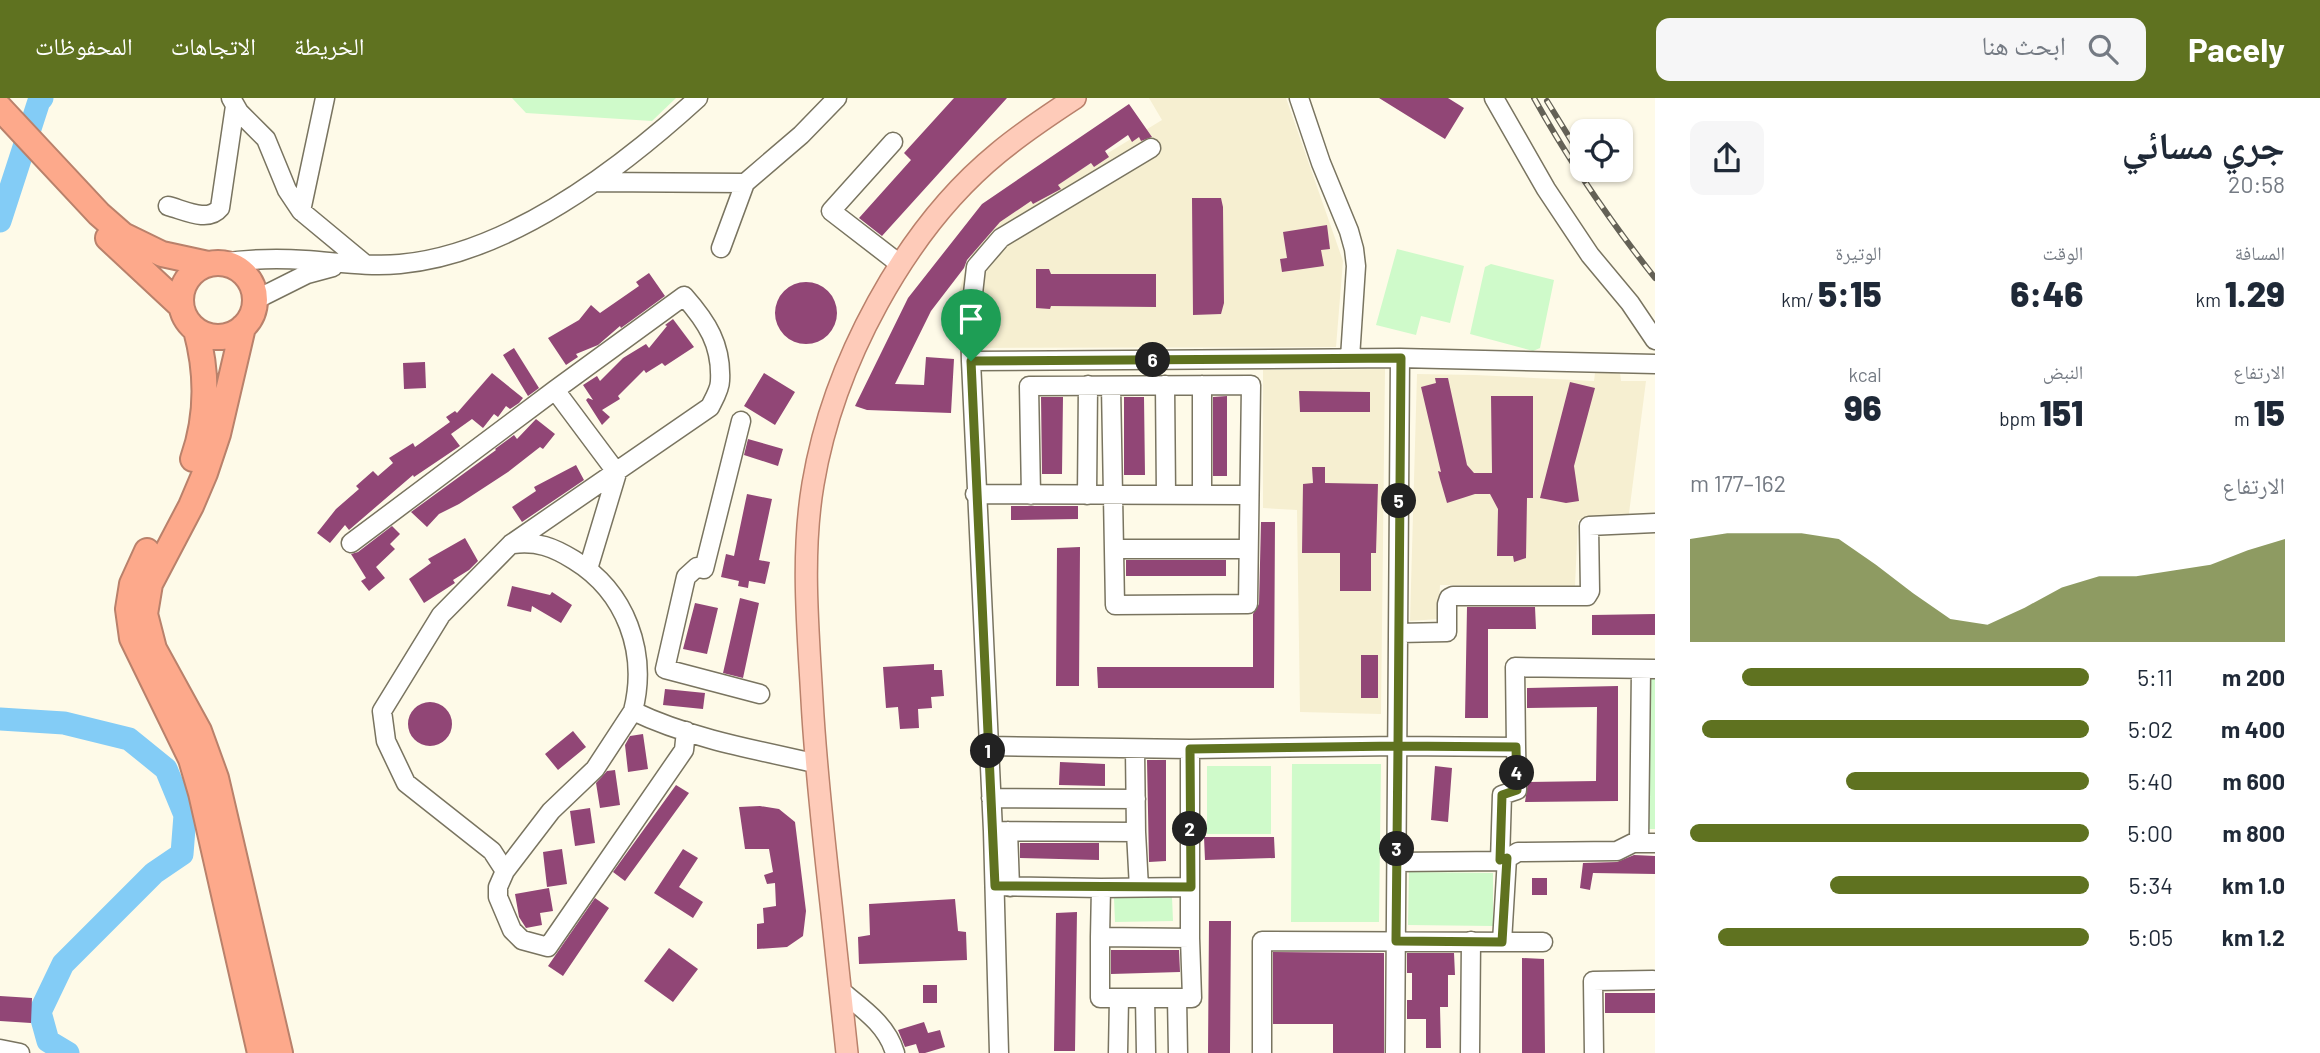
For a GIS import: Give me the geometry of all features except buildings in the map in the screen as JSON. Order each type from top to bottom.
[{"type":"highway","points":[[4,123],[97,228],[181,306]]},
{"type":"highway","points":[[35,156],[123,235],[162,254],[231,265],[248,279],[253,289],[253,310],[243,327],[218,434],[191,506],[150,584],[145,614],[155,649],[199,731],[216,778],[280,1053]]},
{"type":"highway","points":[[214,264],[190,276],[181,295],[184,315],[196,330],[203,356],[206,393],[201,433],[179,492],[132,584],[128,609],[132,638],[191,760],[201,793],[260,1053]]},
{"type":"highway","points":[[196,330],[220,337],[243,327]]},
{"type":"main road","points":[[848,1052],[815,763],[807,548],[813,484],[846,366],[871,315],[901,265],[954,197],[996,154],[1075,98]]},
{"type":"street","points":[[301,211],[325,98]]},
{"type":"street","points":[[214,264],[254,260],[305,260],[343,265],[400,264],[441,257],[477,245],[552,210],[595,182],[698,98]]},
{"type":"street","points":[[721,248],[745,183],[801,135],[837,98]]},
{"type":"street","points":[[1299,98],[1354,249],[1356,267],[1350,358]]},
{"type":"street","points":[[1494,98],[1546,189],[1590,255],[1630,303],[1655,340]]},
{"type":"street","points":[[233,102],[265,139],[287,190],[301,211],[365,264]]},
{"type":"street","points":[[168,206],[206,216],[216,213],[220,208],[233,102]]},
{"type":"street","points":[[893,142],[831,211],[901,265]]},
{"type":"street","points":[[999,1053],[1003,886],[1001,831],[991,798],[975,494],[970,320],[976,267],[1001,237],[1151,148]]},
{"type":"street","points":[[595,182],[745,183]]},
{"type":"street","points":[[255,300],[307,274],[343,265]]},
{"type":"street","points":[[351,543],[684,296],[705,320],[715,343],[720,383],[710,407],[511,544],[441,615],[382,711],[386,741],[406,783],[492,851],[505,871]]},
{"type":"street","points":[[1395,1053],[1401,358]]},
{"type":"street","points":[[971,361],[1401,358],[1655,364]]},
{"type":"street","points":[[1087,495],[1088,385]]},
{"type":"street","points":[[1165,385],[1166,495]]},
{"type":"street","points":[[1202,385],[1202,495]]},
{"type":"street","points":[[1031,495],[1029,386],[1251,385],[1248,604],[1115,605],[1111,386]]},
{"type":"street","points":[[555,390],[617,473]]},
{"type":"street","points":[[740,421],[704,569],[697,567],[686,577],[665,669],[760,694]]},
{"type":"street","points":[[588,569],[617,473]]},
{"type":"street","points":[[975,494],[1249,495]]},
{"type":"street","points":[[1398,633],[1447,632],[1447,604],[1453,596],[1587,596],[1590,591],[1589,526],[1655,523]]},
{"type":"street","points":[[511,544],[542,544],[588,569],[613,596],[626,617],[634,637],[638,659],[637,695],[633,711],[595,769],[551,811],[505,871],[498,887],[498,897],[512,930],[522,940],[548,947],[684,750],[686,731]]},
{"type":"street","points":[[1114,549],[1248,549]]},
{"type":"street","points":[[1396,862],[1504,859],[1518,852],[1617,851],[1633,843],[1647,843],[1648,669],[1515,667],[1517,790],[1502,795],[1504,859],[1502,942]]},
{"type":"street","points":[[633,711],[686,731],[815,763]]},
{"type":"street","points":[[988,746],[1135,749],[1516,747]]},
{"type":"street","points":[[1135,749],[1139,888]]},
{"type":"street","points":[[1101,888],[1100,998],[1192,998],[1190,749]]},
{"type":"street","points":[[991,798],[1136,799]]},
{"type":"street","points":[[1001,831],[1136,832]]},
{"type":"street","points":[[1003,886],[1191,887]]},
{"type":"street","points":[[1100,937],[1191,938]]},
{"type":"street","points":[[1262,1053],[1262,941],[1543,942]]},
{"type":"street","points":[[1470,1053],[1471,941]]},
{"type":"street","points":[[1594,1053],[1593,981],[1653,980]]},
{"type":"street","points":[[841,991],[874,1017],[889,1037],[895,1053]]},
{"type":"street","points":[[1118,1053],[1119,998]]},
{"type":"street","points":[[1145,998],[1146,1053]]},
{"type":"street","points":[[1177,998],[1178,1053]]},
{"type":"street","points":[[0,1049],[20,1053]]},
{"type":"shaded area","points":[[1149,98],[1286,98],[1343,261],[1336,347],[956,348],[956,302],[968,262],[979,241],[995,222],[1162,120]]},
{"type":"shaded area","points":[[1385,369],[1381,714],[1300,712],[1297,510],[1263,508],[1263,370]]},
{"type":"shaded area","points":[[1595,373],[1620,373],[1621,381],[1646,381],[1628,521],[1578,520],[1575,586],[1440,585],[1438,619],[1410,621],[1417,374],[1594,381]]},
{"type":"green space","points":[[512,98],[676,98],[652,121],[526,113]]},
{"type":"green space","points":[[1397,249],[1464,266],[1450,323],[1421,316],[1416,335],[1376,325]]},
{"type":"green space","points":[[1491,264],[1554,280],[1540,348],[1533,351],[1470,334],[1485,267]]},
{"type":"green space","points":[[1650,677],[1655,677],[1655,829],[1648,829]]},
{"type":"green space","points":[[1292,764],[1381,764],[1379,922],[1291,922]]},
{"type":"green space","points":[[1207,766],[1271,766],[1271,834],[1207,834]]},
{"type":"green space","points":[[1409,872],[1493,873],[1493,926],[1408,925]]},
{"type":"green space","points":[[1172,897],[1173,921],[1115,922],[1114,898]]},
{"type":"waterway","points":[[0,221],[42,98]]},
{"type":"waterway","points":[[0,719],[64,723],[129,739],[166,769],[185,815],[182,854],[154,873],[63,964],[40,1012],[48,1041],[68,1053]]},
{"type":"railway","points":[[1534,98],[1591,190],[1655,278]]},
{"type":"railway","points":[[1547,101],[1570,138]]},
{"type":"route","points":[[971,361],[995,886],[1191,887],[1190,749],[1398,746],[1396,941],[1502,942],[1507,858],[1500,860],[1502,795],[1517,790],[1516,747],[1398,746],[1401,358],[971,361]]}]
